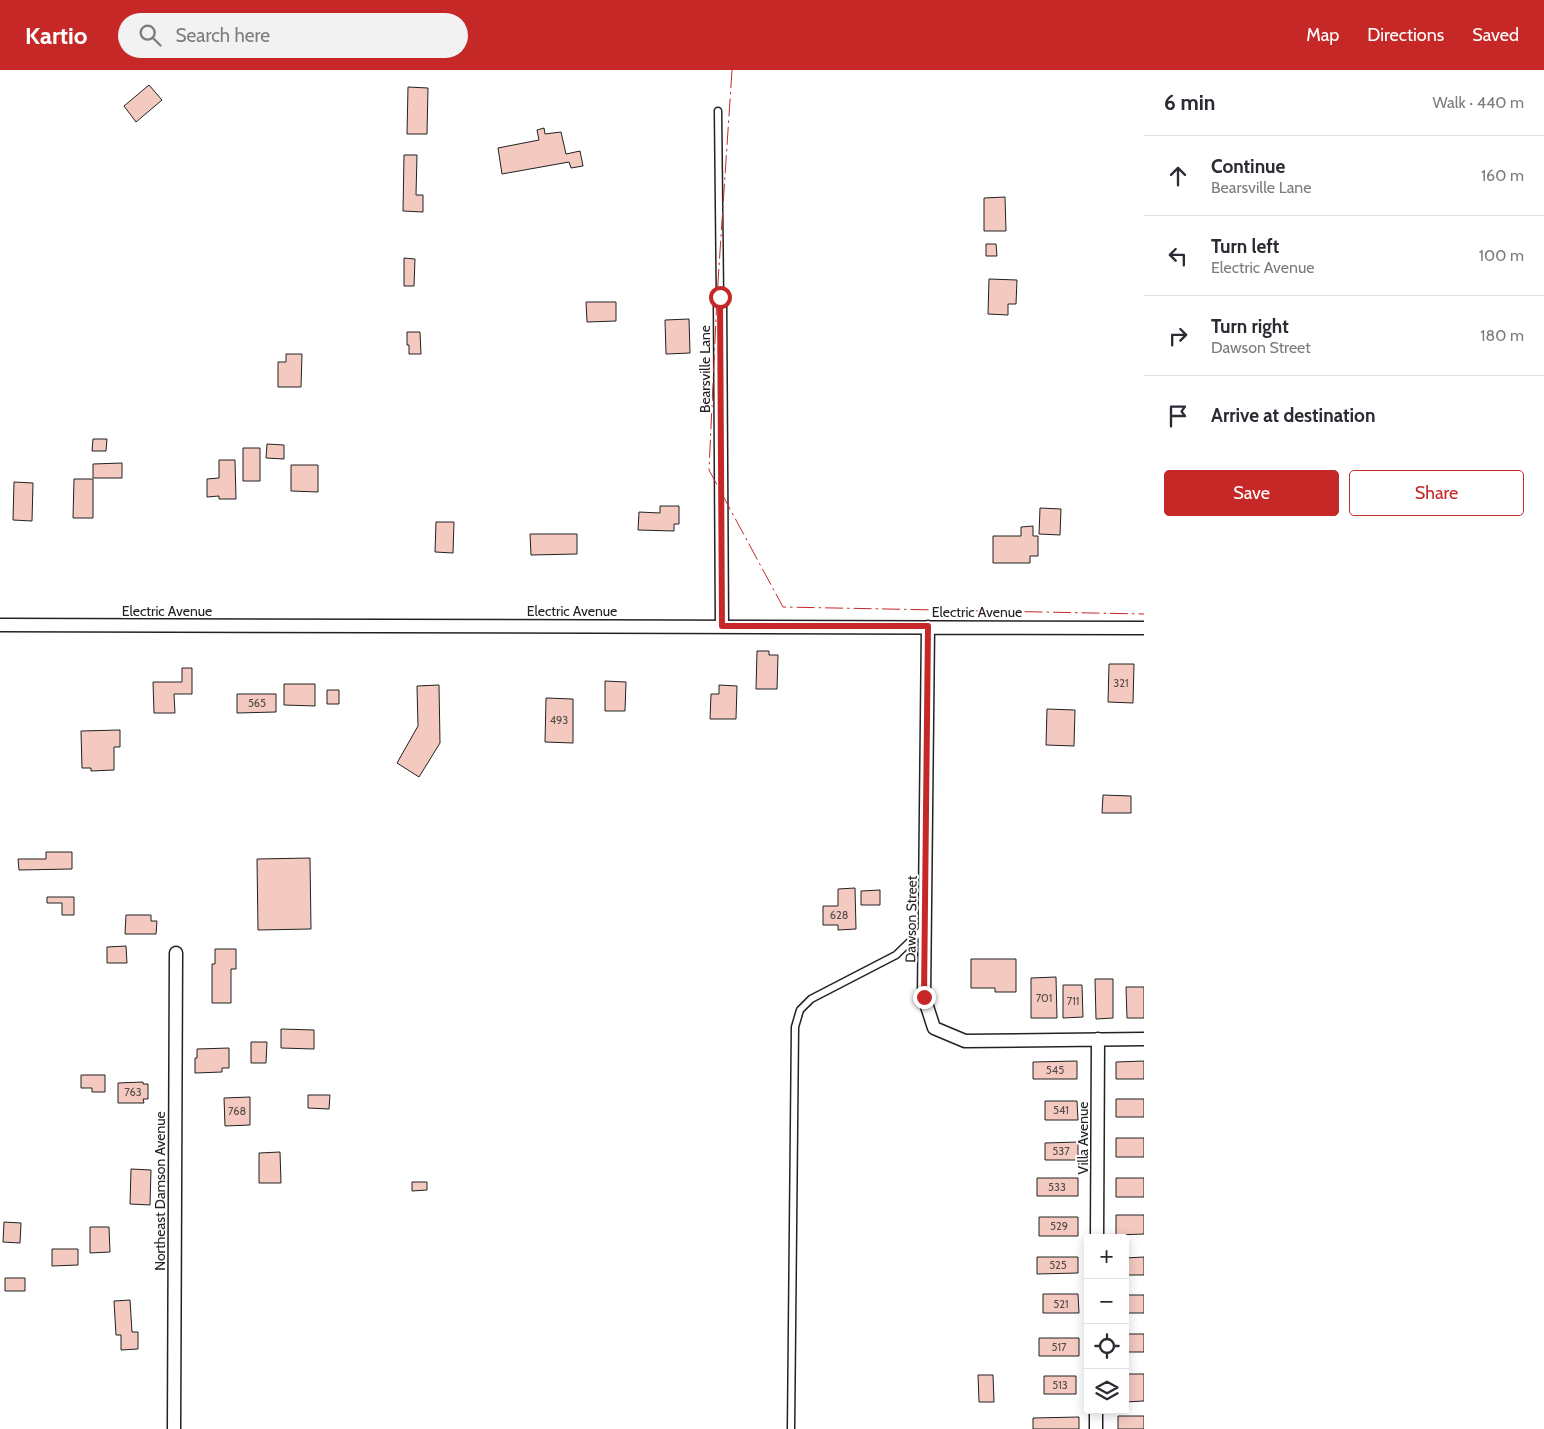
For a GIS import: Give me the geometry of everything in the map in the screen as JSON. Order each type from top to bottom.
[{"type":"street","name":"Bearsville Lane","points":[[720,297],[722,626]]},
{"type":"street","name":"Electric Avenue","points":[[0,625],[1144,628]]},
{"type":"street","name":"Dawson Street","points":[[928,626],[924,997],[934,1028],[965,1041],[1144,1039]]},
{"type":"street","name":"Northeast Damson Avenue","points":[[174,1429],[176,953]]},
{"type":"street","name":"Villa Avenue","points":[[1097,1234],[1098,1039]]},
{"type":"street","points":[[1096,1414],[1096,1429]]},
{"type":"lane","name":"Bearsville Lane","points":[[718,111],[720,297]]},
{"type":"lane","points":[[791,1429],[795,1027],[800,1010],[811,999],[896,955],[926,927]]},
{"type":"building","points":[[149,85],[162,100],[136,122],[124,106]]},
{"type":"building","points":[[408,87],[428,88],[427,134],[407,134]]},
{"type":"building","points":[[544,128],[545,134],[561,132],[566,154],[580,151],[583,166],[571,168],[569,162],[502,174],[498,148],[539,140],[537,130]]},
{"type":"building","points":[[404,155],[417,155],[416,195],[423,195],[423,212],[403,211]]},
{"type":"building","points":[[1005,197],[1006,231],[984,231],[984,198]]},
{"type":"building","points":[[986,244],[996,244],[997,256],[986,256]]},
{"type":"building","points":[[404,258],[415,259],[414,286],[404,286]]},
{"type":"building","points":[[989,279],[1017,280],[1016,304],[1008,304],[1008,315],[988,314]]},
{"type":"building","points":[[586,302],[616,302],[616,321],[587,322]]},
{"type":"building","points":[[689,319],[690,353],[666,354],[665,320]]},
{"type":"building","points":[[407,332],[420,332],[421,354],[409,354]]},
{"type":"building","points":[[286,354],[302,354],[301,387],[278,387],[278,362],[286,362]]},
{"type":"building","points":[[93,439],[107,439],[106,451],[92,451]]},
{"type":"building","points":[[267,444],[284,445],[284,459],[266,458]]},
{"type":"building","points":[[243,448],[260,448],[260,481],[243,481]]},
{"type":"building","points":[[219,460],[235,460],[236,499],[219,499],[219,496],[207,497],[207,479],[219,478]]},
{"type":"building","points":[[122,463],[122,478],[93,478],[93,464]]},
{"type":"building","points":[[291,465],[318,465],[318,492],[291,491]]},
{"type":"building","points":[[74,479],[93,479],[93,518],[73,518]]},
{"type":"building","points":[[14,482],[33,483],[32,521],[13,520]]},
{"type":"building","points":[[660,506],[679,506],[679,524],[674,524],[674,531],[638,530],[639,512],[660,513]]},
{"type":"building","points":[[1040,508],[1061,509],[1060,535],[1039,534]]},
{"type":"building","points":[[436,522],[454,522],[453,553],[435,552]]},
{"type":"building","points":[[1033,526],[1033,536],[1038,536],[1038,556],[1030,556],[1030,563],[993,563],[993,536],[1021,536],[1021,527]]},
{"type":"building","points":[[530,534],[577,534],[577,554],[531,555]]},
{"type":"building","points":[[757,651],[769,651],[769,655],[778,655],[777,689],[756,689]]},
{"type":"building","points":[[1109,664],[1134,664],[1133,703],[1108,702]]},
{"type":"building","points":[[182,668],[192,668],[192,694],[174,694],[175,713],[154,713],[153,682],[182,682]]},
{"type":"building","points":[[605,681],[626,682],[625,711],[605,711]]},
{"type":"building","points":[[284,684],[315,684],[315,706],[284,705]]},
{"type":"building","points":[[439,685],[440,743],[419,777],[397,763],[418,726],[417,686]]},
{"type":"building","points":[[719,685],[737,686],[736,719],[710,719],[711,694],[719,694]]},
{"type":"building","points":[[327,690],[339,690],[339,704],[327,704]]},
{"type":"building","points":[[237,694],[276,694],[276,712],[237,713]]},
{"type":"building","points":[[546,698],[573,699],[573,743],[545,742]]},
{"type":"building","points":[[1047,709],[1075,710],[1074,746],[1046,745]]},
{"type":"building","points":[[120,730],[120,747],[114,747],[114,770],[91,771],[91,768],[82,768],[81,731]]},
{"type":"building","points":[[1103,795],[1131,796],[1131,813],[1102,813]]},
{"type":"building","points":[[46,852],[72,852],[72,869],[19,870],[18,859],[46,859]]},
{"type":"building","points":[[310,858],[311,929],[258,930],[257,859]]},
{"type":"building","points":[[855,888],[856,929],[838,930],[838,925],[823,925],[823,906],[838,906],[838,889]]},
{"type":"building","points":[[880,890],[880,905],[861,905],[861,891]]},
{"type":"building","points":[[47,897],[74,897],[74,915],[62,915],[62,903],[47,903]]},
{"type":"building","points":[[126,915],[151,915],[151,921],[157,921],[156,934],[125,934]]},
{"type":"building","points":[[126,946],[127,963],[107,963],[107,947]]},
{"type":"building","points":[[215,949],[236,949],[236,969],[231,969],[231,1003],[212,1003],[212,964],[215,964]]},
{"type":"building","points":[[971,959],[1016,959],[1016,992],[995,992],[995,988],[971,988]]},
{"type":"building","points":[[1056,977],[1057,1018],[1031,1018],[1031,978]]},
{"type":"building","points":[[1095,979],[1113,979],[1113,1018],[1096,1019]]},
{"type":"building","points":[[1063,985],[1082,985],[1083,1017],[1063,1018]]},
{"type":"building","points":[[1126,987],[1144,987],[1144,1018],[1127,1018]]},
{"type":"building","points":[[281,1029],[314,1030],[314,1049],[281,1048]]},
{"type":"building","points":[[251,1042],[267,1042],[266,1063],[251,1063]]},
{"type":"building","points":[[229,1048],[229,1068],[222,1068],[222,1072],[195,1073],[197,1049]]},
{"type":"building","points":[[1077,1061],[1077,1079],[1033,1079],[1033,1062]]},
{"type":"building","points":[[1144,1061],[1144,1079],[1116,1079],[1116,1062]]},
{"type":"building","points":[[81,1075],[105,1075],[105,1092],[92,1092],[92,1088],[81,1088]]},
{"type":"building","points":[[143,1082],[143,1084],[148,1084],[148,1099],[143,1099],[144,1103],[118,1103],[118,1083]]},
{"type":"building","points":[[308,1095],[330,1095],[329,1109],[308,1108]]},
{"type":"building","points":[[250,1097],[250,1125],[225,1126],[224,1098]]},
{"type":"building","points":[[1116,1099],[1144,1099],[1144,1117],[1116,1117]]},
{"type":"building","points":[[1045,1101],[1077,1101],[1078,1120],[1045,1120]]},
{"type":"building","points":[[1116,1138],[1144,1138],[1144,1157],[1116,1157]]},
{"type":"building","points":[[1078,1142],[1078,1160],[1045,1160],[1045,1143]]},
{"type":"building","points":[[280,1152],[281,1183],[259,1183],[259,1153]]},
{"type":"building","points":[[131,1169],[151,1170],[150,1205],[130,1204]]},
{"type":"building","points":[[1037,1178],[1078,1178],[1078,1196],[1037,1196]]},
{"type":"building","points":[[1116,1178],[1144,1178],[1144,1197],[1116,1197]]},
{"type":"building","points":[[412,1182],[427,1182],[427,1190],[412,1191]]},
{"type":"building","points":[[1116,1215],[1144,1215],[1144,1234],[1116,1234]]},
{"type":"building","points":[[1039,1217],[1078,1217],[1078,1236],[1039,1236]]},
{"type":"building","points":[[4,1222],[21,1223],[20,1243],[3,1242]]},
{"type":"building","points":[[90,1227],[109,1227],[110,1252],[90,1253]]},
{"type":"building","points":[[52,1249],[78,1249],[78,1265],[52,1266]]},
{"type":"building","points":[[1037,1257],[1078,1257],[1078,1273],[1037,1274]]},
{"type":"building","points":[[1144,1257],[1144,1275],[1129,1275],[1129,1258]]},
{"type":"building","points":[[5,1278],[25,1278],[25,1291],[5,1291]]},
{"type":"building","points":[[1043,1294],[1078,1294],[1079,1313],[1043,1313]]},
{"type":"building","points":[[1129,1295],[1144,1295],[1144,1313],[1129,1313]]},
{"type":"building","points":[[130,1300],[132,1332],[138,1332],[138,1349],[121,1350],[121,1335],[116,1335],[114,1301]]},
{"type":"building","points":[[1129,1334],[1144,1334],[1144,1352],[1129,1352]]},
{"type":"building","points":[[1039,1338],[1079,1338],[1079,1356],[1039,1356]]},
{"type":"building","points":[[1129,1374],[1144,1374],[1144,1401],[1129,1402]]},
{"type":"building","points":[[978,1375],[993,1375],[994,1402],[979,1402]]},
{"type":"building","points":[[1044,1376],[1076,1376],[1076,1394],[1044,1394]]},
{"type":"building","points":[[1118,1416],[1144,1416],[1144,1429],[1118,1429]]},
{"type":"building","points":[[1079,1417],[1079,1429],[1033,1429],[1033,1418]]},
{"type":"power","points":[[732,70],[717,297],[709,470],[783,607],[1144,614]]},
{"type":"route","points":[[720,297],[722,626],[928,626],[924,997]]}]
